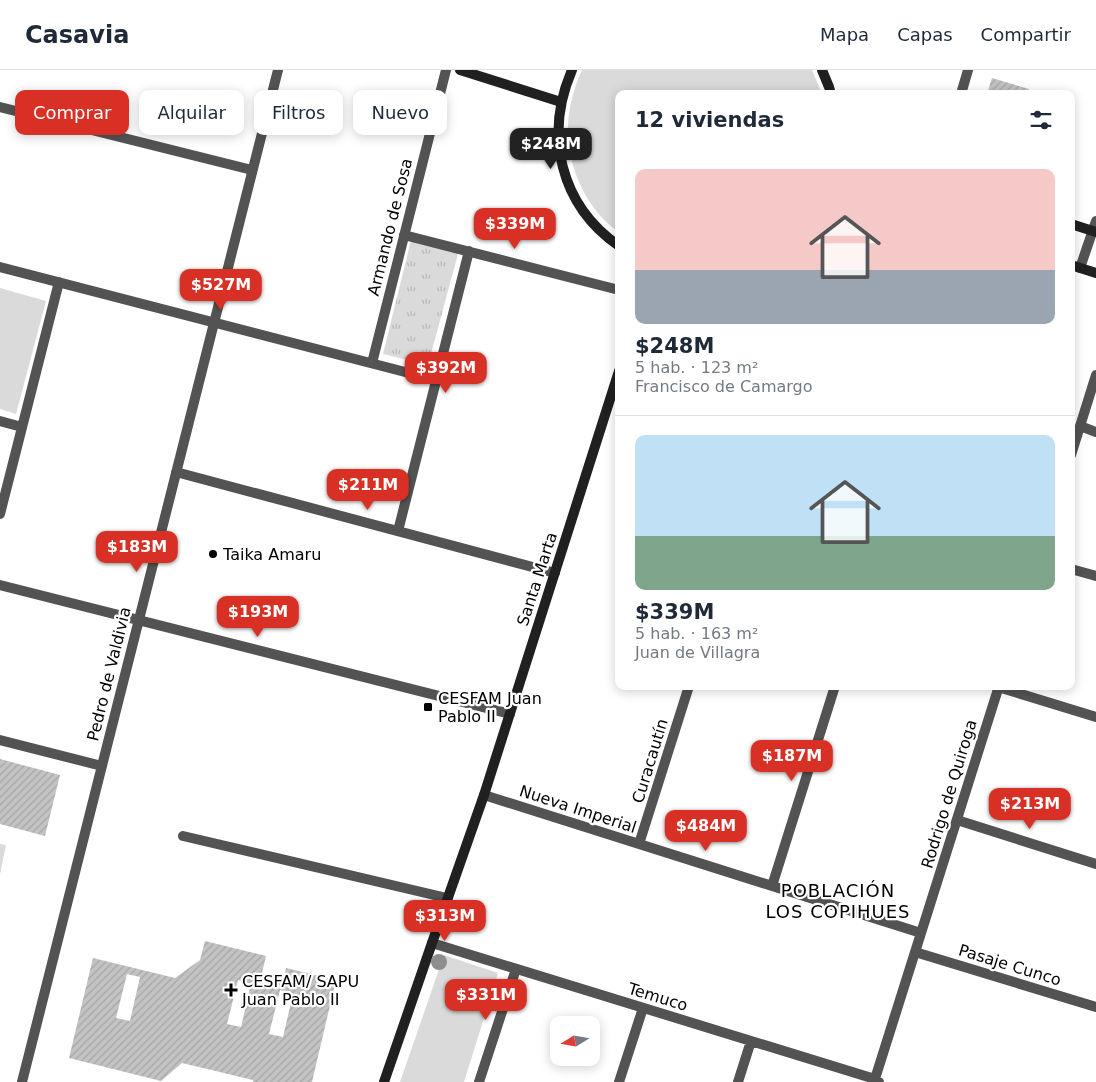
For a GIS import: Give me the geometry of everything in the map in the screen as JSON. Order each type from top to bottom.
[{"type":"street","name":"Pedro de Valdivia","points":[[22,1082],[278,70]]},
{"type":"street","name":"Armando de Sosa","points":[[372,363],[446,70]]},
{"type":"street","points":[[460,70],[561,102]]},
{"type":"street","points":[[572,70],[561,102],[558,122],[562,163],[576,200],[588,217],[615,243]]},
{"type":"street","points":[[822,70],[830,90]]},
{"type":"street","points":[[961,90],[968,70]]},
{"type":"street","points":[[0,107],[252,170]]},
{"type":"street","points":[[1075,225],[1095,228],[1076,266],[1096,273]]},
{"type":"street","points":[[404,234],[615,289]]},
{"type":"street","points":[[398,532],[469,251]]},
{"type":"street","points":[[0,267],[436,380]]},
{"type":"street","points":[[0,514],[59,282]]},
{"type":"street","points":[[1075,442],[1096,375]]},
{"type":"street","name":"Santa Marta","points":[[384,1082],[484,795],[615,384]]},
{"type":"street","points":[[0,421],[22,427]]},
{"type":"street","points":[[1080,426],[1096,432]]},
{"type":"street","points":[[176,472],[554,573]]},
{"type":"street","points":[[1075,570],[1096,576]]},
{"type":"street","points":[[0,585],[510,714]]},
{"type":"street","name":"Curacautín","points":[[639,844],[688,690]]},
{"type":"street","points":[[772,886],[834,690]]},
{"type":"street","name":"Rodrigo de Quiroga","points":[[876,1081],[997,690]]},
{"type":"street","points":[[1010,690],[1096,718]]},
{"type":"street","points":[[0,740],[102,766]]},
{"type":"street","name":"Nueva Imperial","points":[[484,795],[921,933]]},
{"type":"street","points":[[957,820],[1096,864]]},
{"type":"street","points":[[183,836],[448,898]]},
{"type":"street","name":"Temuco","points":[[432,943],[876,1081]]},
{"type":"street","name":"Pasaje Cunco","points":[[915,952],[1096,1006]]},
{"type":"street","points":[[479,1082],[516,969]]},
{"type":"street","points":[[619,1082],[643,1008]]},
{"type":"street","points":[[738,1082],[751,1041]]},
{"type":"green space","points":[[582,70],[812,70],[820,90],[615,90],[615,229],[607,223],[588,199],[580,185],[570,155],[568,125],[574,90]]},
{"type":"green space","points":[[411,240],[458,254],[428,365],[383,354]]},
{"type":"green space","points":[[0,288],[46,301],[16,414],[0,409]]},
{"type":"green space","points":[[0,844],[6,845],[0,874]]},
{"type":"green space","points":[[444,955],[498,973],[464,1082],[400,1082]]},
{"type":"building","points":[[992,78],[1029,89],[1029,90],[988,90]]},
{"type":"building","points":[[0,759],[60,775],[45,836],[0,824]]},
{"type":"building","name":"CESFAM/ SAPU Juan Pablo II","points":[[205,941],[266,956],[261,977],[283,982],[286,968],[336,980],[312,1082],[253,1082],[253,1080],[182,1063],[161,1081],[69,1058],[93,958],[175,978],[200,960]],"holes":[[[127,974],[140,977],[130,1021],[116,1018]],[[238,980],[251,984],[241,1027],[227,1024]],[[280,990],[293,994],[283,1037],[269,1034]]]},
{"type":"place","name":"Taika Amaru","points":[[213,554]]},
{"type":"place","name":"CESFAM Juan Pablo II","points":[[428,707]]},
{"type":"place","name":"CESFAM/ SAPU Juan Pablo II","points":[[231,990]]},
{"type":"district","name":"POBLACIÓN LOS COPIHUES","points":[[838,900]]}]
